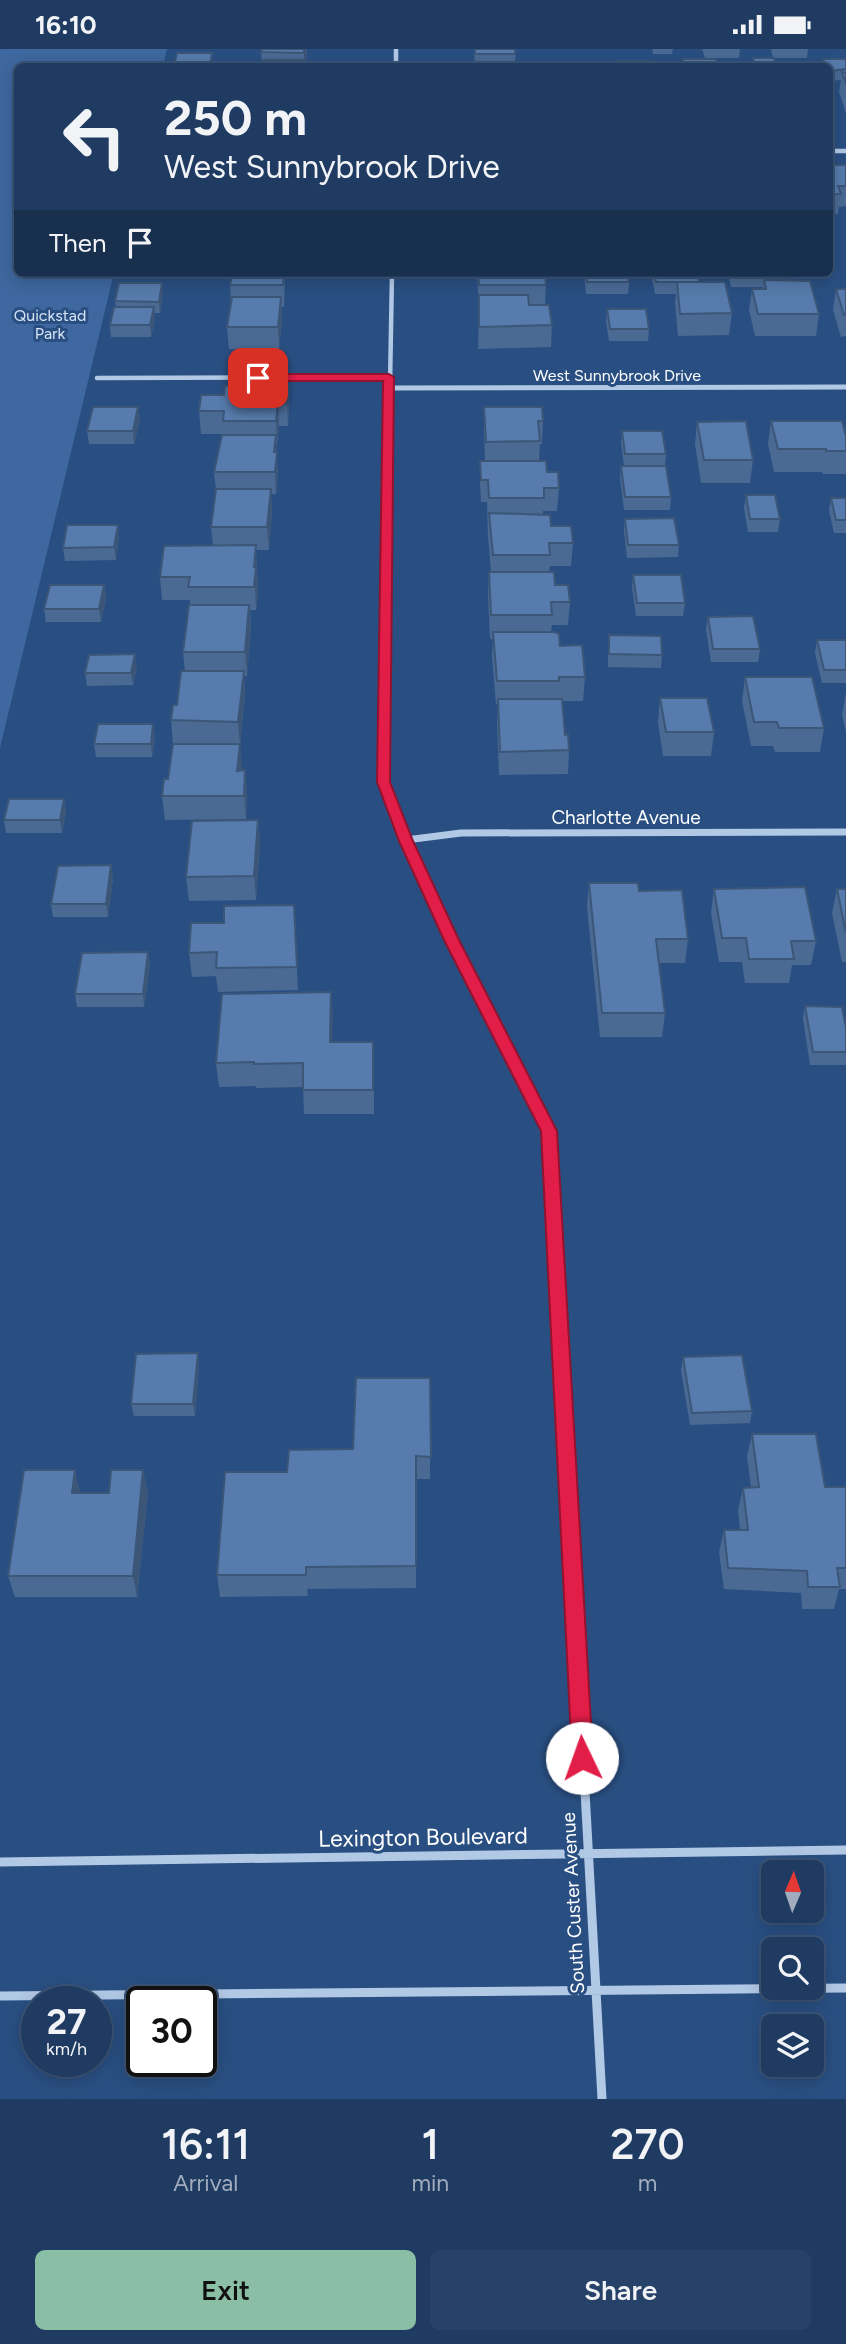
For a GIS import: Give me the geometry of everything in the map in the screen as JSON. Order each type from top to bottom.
[{"type":"street","name":"South Custer Avenue","points":[[392,277],[384,782],[406,841],[452,940],[549,1131],[603,2099]]},
{"type":"street","points":[[97,378],[389,377]]},
{"type":"street","name":"West Sunnybrook Drive","points":[[389,388],[846,387]]},
{"type":"street","name":"Charlotte Avenue","points":[[406,841],[461,833],[846,832]]},
{"type":"street","name":"Lexington Boulevard","points":[[0,1862],[846,1850]]},
{"type":"street","points":[[0,1996],[846,1988]]},
{"type":"green space","name":"Quickstad Park","points":[[0,49],[167,49],[164,63],[14,63],[14,277],[113,277],[0,748]]},
{"type":"building","points":[[262,49],[304,49],[304,53],[261,52]]},
{"type":"building","points":[[475,49],[515,49],[515,54],[475,54]]},
{"type":"building","points":[[177,53],[212,53],[210,63],[174,63]]},
{"type":"building","points":[[753,58],[774,58],[776,63],[754,63]]},
{"type":"building","points":[[683,59],[716,59],[717,63],[684,63]]},
{"type":"building","points":[[823,59],[846,59],[846,69],[833,71],[833,63],[824,63]]},
{"type":"building","points":[[263,60],[306,60],[306,63],[262,63]]},
{"type":"building","points":[[617,61],[651,63],[617,63]]},
{"type":"building","points":[[833,165],[846,165],[846,186],[838,186],[841,194],[833,194]]},
{"type":"building","points":[[232,277],[284,277],[283,285],[230,285]]},
{"type":"building","points":[[478,277],[545,277],[546,285],[479,285]]},
{"type":"building","points":[[586,277],[628,277],[629,282],[587,282]]},
{"type":"building","points":[[655,277],[698,277],[699,282],[656,282]]},
{"type":"building","points":[[764,280],[810,281],[819,314],[758,314],[752,289],[766,289]]},
{"type":"building","points":[[677,282],[725,282],[732,313],[680,314]]},
{"type":"building","points":[[119,283],[162,283],[159,302],[115,301]]},
{"type":"building","points":[[836,289],[846,289],[846,315],[844,315]]},
{"type":"building","points":[[479,295],[528,295],[529,305],[549,305],[552,325],[479,327]]},
{"type":"building","points":[[232,297],[281,297],[278,327],[227,327]]},
{"type":"building","points":[[114,307],[154,307],[150,325],[110,325]]},
{"type":"building","points":[[607,309],[646,309],[649,329],[610,329]]},
{"type":"building","points":[[225,386],[288,386],[287,403],[278,404],[276,421],[223,421],[224,411],[199,411],[201,395],[224,395]]},
{"type":"building","points":[[93,407],[138,407],[133,431],[87,431]]},
{"type":"building","points":[[484,407],[542,407],[543,421],[538,421],[540,441],[486,442]]},
{"type":"building","points":[[746,421],[753,460],[704,460],[697,422]]},
{"type":"building","points":[[771,421],[842,421],[846,451],[778,449]]},
{"type":"building","points":[[622,431],[662,431],[666,454],[625,454]]},
{"type":"building","points":[[222,435],[276,435],[275,472],[214,472]]},
{"type":"building","points":[[480,461],[546,461],[547,472],[558,472],[559,488],[544,488],[544,498],[489,498],[488,480],[481,480]]},
{"type":"building","points":[[621,466],[666,466],[671,497],[625,497]]},
{"type":"building","points":[[216,489],[271,489],[267,527],[211,527]]},
{"type":"building","points":[[746,495],[775,495],[780,519],[750,519]]},
{"type":"building","points":[[831,498],[846,498],[846,520],[836,520]]},
{"type":"building","points":[[489,513],[550,515],[551,526],[571,526],[573,543],[549,543],[550,555],[493,555]]},
{"type":"building","points":[[674,518],[679,545],[628,545],[625,519]]},
{"type":"building","points":[[67,525],[118,525],[114,547],[63,548]]},
{"type":"building","points":[[256,545],[254,587],[188,587],[190,577],[160,577],[164,546]]},
{"type":"building","points":[[489,572],[554,572],[555,585],[568,585],[570,602],[551,602],[552,615],[491,615]]},
{"type":"building","points":[[633,575],[681,575],[685,603],[637,603]]},
{"type":"building","points":[[50,585],[104,585],[99,609],[44,609]]},
{"type":"building","points":[[189,605],[249,605],[245,652],[183,652]]},
{"type":"building","points":[[753,616],[760,649],[713,649],[708,617]]},
{"type":"building","points":[[493,632],[555,632],[559,634],[560,646],[582,645],[585,677],[559,677],[559,681],[497,681]]},
{"type":"building","points":[[609,635],[661,636],[662,655],[609,654]]},
{"type":"building","points":[[817,640],[846,640],[846,670],[824,670]]},
{"type":"building","points":[[135,654],[131,673],[85,673],[89,655]]},
{"type":"building","points":[[181,671],[244,671],[238,722],[171,720],[173,705],[177,705]]},
{"type":"building","points":[[745,677],[812,677],[824,728],[779,728],[777,722],[754,722]]},
{"type":"building","points":[[660,698],[707,698],[714,732],[666,732]]},
{"type":"building","points":[[498,699],[562,699],[569,750],[500,752]]},
{"type":"building","points":[[98,724],[153,724],[151,744],[94,744]]},
{"type":"building","points":[[173,744],[240,744],[237,771],[245,770],[244,796],[162,796],[164,779],[168,779]]},
{"type":"building","points":[[9,799],[64,799],[60,820],[4,820]]},
{"type":"building","points":[[258,820],[254,876],[186,877],[192,821]]},
{"type":"building","points":[[111,865],[106,904],[51,904],[58,866]]},
{"type":"building","points":[[589,883],[638,883],[639,891],[682,890],[688,939],[656,939],[665,1013],[602,1013]]},
{"type":"building","points":[[805,887],[816,941],[791,941],[794,959],[749,959],[746,938],[722,938],[714,889]]},
{"type":"building","points":[[837,889],[846,889],[846,933]]},
{"type":"building","points":[[294,905],[297,967],[216,968],[217,952],[189,953],[191,923],[224,923],[224,906]]},
{"type":"building","points":[[148,952],[143,994],[75,994],[82,953]]},
{"type":"building","points":[[331,992],[330,1042],[373,1042],[373,1090],[303,1090],[303,1063],[216,1063],[222,994]]},
{"type":"building","points":[[805,1006],[842,1007],[846,1028],[846,1052],[813,1052]]},
{"type":"building","points":[[198,1353],[193,1404],[131,1404],[136,1354]]},
{"type":"building","points":[[742,1355],[752,1411],[692,1413],[683,1357]]},
{"type":"building","points":[[356,1378],[430,1378],[431,1457],[416,1456],[416,1566],[306,1567],[306,1575],[217,1575],[225,1472],[287,1472],[289,1450],[353,1449]]},
{"type":"building","points":[[752,1434],[816,1434],[825,1487],[846,1487],[846,1568],[837,1568],[840,1587],[808,1587],[807,1571],[728,1568],[724,1530],[748,1530],[743,1488],[759,1487]]},
{"type":"building","points":[[24,1470],[75,1470],[72,1493],[109,1493],[111,1470],[143,1470],[133,1576],[8,1576]]},
{"type":"route","points":[[258,378],[389,377],[384,782],[406,841],[452,940],[549,1131],[582,1758]]}]
